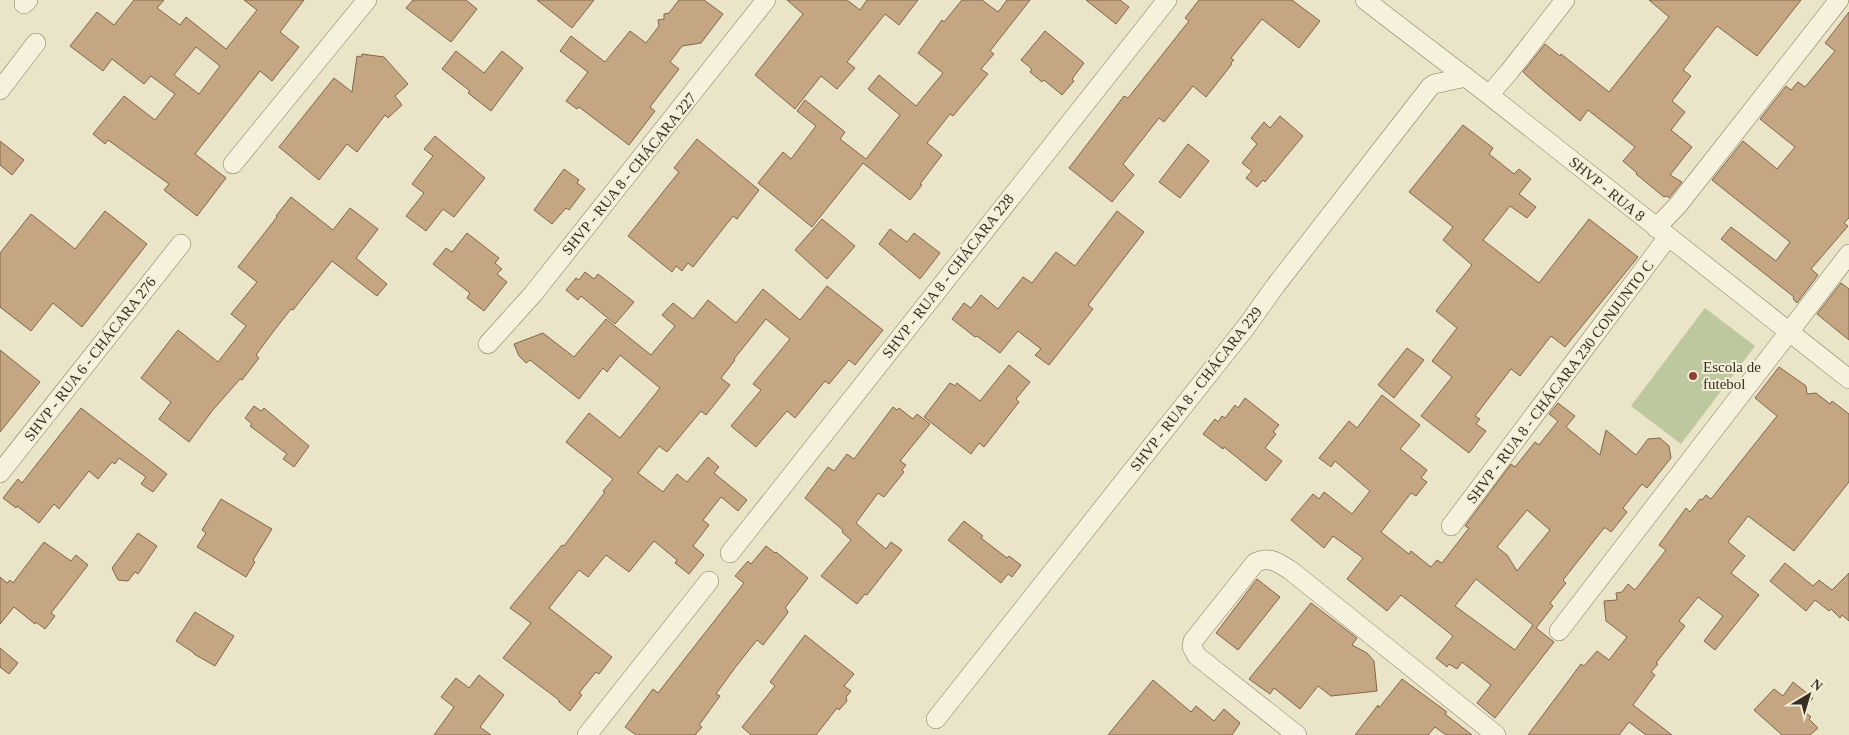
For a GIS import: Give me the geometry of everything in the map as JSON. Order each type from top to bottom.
[{"type":"street","points":[[233,164],[366,0]]},
{"type":"street","name":"SHVP - RUA 8 - CHÁCARA 227","points":[[488,344],[557,264],[766,0]]},
{"type":"street","name":"SHVP - RUA 8 - CHÁCARA 228","points":[[730,553],[1167,0]]},
{"type":"street","name":"SHVP - RUA 8","points":[[1365,0],[1489,95],[1849,379]]},
{"type":"street","points":[[1489,95],[1565,0]]},
{"type":"street","name":"SHVP - RUA 8 - CHÁCARA 230 CONJUNTO C","points":[[1451,526],[1662,233],[1678,205],[1839,0]]},
{"type":"street","points":[[0,90],[36,43]]},
{"type":"street","name":"SHVP - RUA 8 - CHÁCARA 229","points":[[936,719],[1246,328],[1276,285],[1424,94],[1434,84],[1466,77]]},
{"type":"street","name":"SHVP - RUA 6 - CHÁCARA 276","points":[[0,473],[181,244]]},
{"type":"street","points":[[1559,631],[1849,254]]},
{"type":"street","points":[[1297,735],[1197,656],[1192,647],[1193,641],[1203,627],[1255,563],[1261,560],[1276,561],[1290,570],[1496,735]]},
{"type":"street","points":[[586,735],[709,581]]},
{"type":"green space","name":"Escola de futebol","points":[[1705,308],[1755,346],[1681,444],[1631,406]]},
{"type":"building","points":[[134,0],[164,0],[157,8],[180,25],[186,17],[226,49],[257,10],[244,0],[304,0],[280,32],[299,47],[272,81],[260,71],[195,154],[226,178],[197,216],[164,190],[169,184],[108,140],[105,144],[93,134],[124,96],[155,120],[175,94],[151,76],[144,84],[112,59],[103,71],[70,46],[97,12],[114,25]],"holes":[[[196,47],[220,66],[199,94],[174,75]]]},
{"type":"building","points":[[413,0],[466,0],[477,9],[451,42],[406,8]]},
{"type":"building","points":[[537,0],[594,0],[572,28]]},
{"type":"building","points":[[679,0],[704,0],[723,14],[701,43],[682,46],[670,62],[679,69],[650,107],[655,111],[629,145],[579,107],[577,109],[566,101],[588,72],[560,51],[571,36],[605,62],[630,31],[646,43],[659,26],[658,20],[664,19],[664,14],[669,13]]},
{"type":"building","points":[[787,0],[847,0],[860,10],[867,0],[918,0],[899,25],[885,14],[847,62],[855,68],[837,89],[821,76],[795,109],[755,75],[803,14]]},
{"type":"building","points":[[962,0],[982,0],[998,12],[1007,0],[1030,0],[990,51],[994,54],[981,69],[988,74],[953,116],[950,114],[927,143],[942,155],[910,200],[863,163],[812,227],[758,183],[783,152],[791,159],[816,126],[797,111],[805,100],[845,132],[840,139],[866,159],[900,115],[868,89],[879,75],[916,106],[943,73],[918,53],[942,20],[944,22]]},
{"type":"building","points":[[1086,0],[1120,0],[1129,7],[1116,24]]},
{"type":"building","points":[[1199,0],[1292,0],[1320,21],[1299,48],[1262,19],[1231,58],[1234,60],[1232,64],[1206,97],[1193,86],[1164,122],[1159,118],[1123,164],[1134,175],[1112,202],[1069,168],[1124,96],[1128,98],[1189,21],[1185,18]]},
{"type":"building","points":[[1649,0],[1801,0],[1757,56],[1717,26],[1683,70],[1691,76],[1672,101],[1685,112],[1671,130],[1692,147],[1670,175],[1682,182],[1669,198],[1667,196],[1664,197],[1623,161],[1635,147],[1588,110],[1580,121],[1523,72],[1545,44],[1560,56],[1561,54],[1609,92],[1669,17]]},
{"type":"building","points":[[1849,12],[1849,218],[1844,223],[1848,226],[1811,269],[1818,275],[1797,303],[1793,299],[1794,297],[1721,239],[1731,227],[1776,261],[1790,242],[1712,180],[1743,141],[1777,169],[1795,147],[1760,119],[1786,86],[1791,90],[1798,82],[1805,87],[1835,51],[1825,43]]},
{"type":"building","points":[[1045,31],[1084,63],[1072,79],[1074,81],[1062,95],[1044,80],[1042,82],[1030,72],[1032,69],[1021,60]]},
{"type":"building","points":[[456,51],[484,73],[502,51],[523,68],[491,111],[468,93],[470,91],[442,69]]},
{"type":"building","points":[[362,54],[384,57],[408,84],[395,96],[402,105],[388,118],[385,115],[357,152],[347,144],[319,180],[279,147],[334,78],[352,92],[357,56],[361,57]]},
{"type":"building","points":[[1280,116],[1303,136],[1265,182],[1263,180],[1257,187],[1246,178],[1252,171],[1242,163],[1257,144],[1251,138],[1264,122],[1270,128]]},
{"type":"building","points":[[1463,125],[1493,148],[1489,154],[1514,174],[1519,169],[1531,179],[1519,194],[1536,207],[1527,218],[1510,206],[1483,240],[1539,283],[1589,219],[1638,257],[1565,347],[1551,336],[1520,376],[1511,369],[1475,416],[1480,419],[1476,424],[1486,431],[1469,453],[1421,416],[1452,377],[1432,361],[1457,328],[1436,311],[1472,265],[1443,240],[1453,227],[1409,192]]},
{"type":"building","points":[[435,136],[485,178],[454,217],[443,209],[426,231],[406,216],[424,193],[412,184],[433,156],[424,149]]},
{"type":"building","points":[[697,139],[759,190],[737,219],[733,216],[693,267],[688,263],[682,271],[676,266],[672,272],[628,236],[679,172],[674,168]]},
{"type":"building","points":[[0,141],[24,160],[12,175],[0,165]]},
{"type":"building","points":[[1188,144],[1209,161],[1180,198],[1159,182]]},
{"type":"building","points":[[564,169],[579,180],[577,183],[585,189],[569,210],[566,208],[552,224],[534,210]]},
{"type":"building","points":[[291,197],[333,230],[350,208],[378,229],[356,258],[387,284],[377,296],[332,261],[273,332],[256,355],[259,358],[242,380],[240,379],[212,411],[189,442],[159,419],[171,402],[141,378],[178,330],[218,362],[246,326],[231,314],[257,282],[238,267]]},
{"type":"building","points":[[105,211],[147,244],[82,327],[53,303],[31,331],[0,307],[0,253],[31,214],[75,249]]},
{"type":"building","points":[[1117,211],[1144,232],[1088,305],[1093,309],[1049,365],[1035,355],[1041,349],[1018,331],[1000,353],[952,319],[964,303],[971,308],[981,295],[998,309],[1023,277],[1032,283],[1056,252],[1075,266]]},
{"type":"building","points":[[822,219],[855,246],[827,279],[795,250]]},
{"type":"building","points":[[890,229],[907,242],[914,233],[940,253],[920,279],[879,244]]},
{"type":"building","points":[[467,233],[499,258],[495,263],[502,269],[497,274],[507,282],[484,311],[467,298],[470,293],[433,264],[446,248],[452,252]]},
{"type":"building","points":[[585,272],[594,279],[598,274],[634,302],[615,324],[581,296],[578,300],[566,290],[576,278],[579,280]]},
{"type":"building","points":[[1841,283],[1849,289],[1849,340],[1817,314]]},
{"type":"building","points":[[827,286],[883,330],[855,365],[849,360],[829,384],[825,381],[795,418],[787,411],[756,447],[731,426],[761,390],[753,384],[790,339],[766,319],[721,378],[730,385],[706,415],[701,411],[667,452],[659,446],[638,473],[663,492],[677,474],[687,482],[708,457],[719,467],[714,473],[747,500],[738,511],[721,497],[703,520],[709,525],[693,546],[704,555],[689,574],[675,563],[677,560],[654,541],[629,572],[606,555],[588,577],[579,570],[549,608],[612,657],[599,674],[596,672],[579,693],[582,695],[570,711],[559,700],[503,658],[531,623],[510,608],[562,545],[564,546],[613,479],[566,442],[589,413],[620,438],[660,388],[620,355],[607,372],[603,368],[579,399],[530,360],[526,363],[519,356],[514,344],[543,333],[574,357],[606,319],[651,355],[675,326],[662,315],[673,303],[693,319],[708,300],[736,323],[763,289],[800,320]]},
{"type":"building","points":[[1407,348],[1424,360],[1394,398],[1378,385]]},
{"type":"building","points":[[0,350],[40,382],[0,432]]},
{"type":"building","points":[[1009,365],[1030,382],[1016,399],[1019,402],[984,447],[979,443],[971,454],[924,417],[950,383],[955,386],[957,383],[980,401]]},
{"type":"building","points":[[1779,367],[1806,386],[1807,394],[1816,393],[1830,404],[1832,401],[1849,414],[1849,482],[1794,551],[1748,516],[1728,542],[1745,556],[1731,573],[1759,595],[1715,650],[1704,641],[1723,616],[1698,597],[1679,621],[1685,626],[1656,663],[1658,664],[1651,672],[1655,675],[1633,705],[1672,735],[1646,735],[1629,722],[1619,735],[1528,735],[1581,664],[1584,666],[1597,651],[1609,660],[1627,637],[1606,621],[1604,601],[1617,600],[1616,593],[1622,592],[1628,584],[1635,590],[1666,550],[1659,545],[1686,508],[1690,512],[1700,499],[1702,500],[1706,495],[1711,499],[1777,416],[1755,398]]},
{"type":"building","points":[[1382,395],[1420,425],[1400,449],[1427,470],[1421,478],[1427,482],[1416,496],[1411,493],[1381,532],[1409,554],[1411,551],[1431,567],[1437,560],[1442,563],[1469,528],[1465,526],[1511,464],[1515,467],[1535,442],[1539,445],[1558,421],[1549,414],[1558,403],[1575,416],[1566,427],[1600,455],[1606,430],[1636,455],[1648,439],[1660,438],[1669,446],[1671,458],[1647,488],[1642,484],[1623,508],[1627,512],[1611,532],[1604,528],[1563,580],[1566,583],[1550,603],[1553,606],[1536,628],[1554,642],[1495,718],[1477,703],[1491,685],[1462,662],[1457,669],[1449,664],[1447,667],[1436,658],[1453,636],[1401,595],[1387,611],[1347,579],[1363,558],[1333,536],[1324,548],[1291,520],[1313,494],[1319,499],[1324,492],[1352,514],[1370,491],[1335,461],[1331,467],[1319,458],[1349,421],[1357,428]],"holes":[[[1527,510],[1550,530],[1517,571],[1507,555],[1497,547]],[[1476,579],[1533,625],[1515,650],[1455,606]]]},
{"type":"building","points":[[1245,398],[1279,425],[1273,432],[1276,434],[1265,448],[1282,461],[1266,481],[1224,447],[1223,449],[1203,434],[1215,419],[1218,422],[1222,416],[1225,418],[1235,405],[1238,408]]},
{"type":"building","points":[[254,406],[261,411],[264,408],[309,446],[294,467],[283,459],[287,454],[250,426],[252,424],[245,418]]},
{"type":"building","points":[[893,407],[897,410],[899,408],[913,419],[917,414],[930,424],[900,461],[906,465],[902,470],[904,472],[884,497],[878,493],[856,523],[886,549],[891,542],[902,550],[867,595],[865,594],[857,604],[821,576],[851,540],[842,532],[843,530],[805,498],[828,467],[834,471],[847,454],[854,459]]},
{"type":"building","points":[[81,408],[167,474],[153,492],[141,484],[146,477],[119,458],[115,464],[112,462],[98,479],[89,471],[59,509],[54,504],[39,523],[3,498],[18,479],[22,483]]},
{"type":"building","points":[[221,499],[272,529],[253,560],[255,562],[246,577],[197,547],[206,533],[202,530]]},
{"type":"building","points":[[964,521],[983,536],[981,538],[1007,558],[1009,556],[1021,565],[1012,577],[1008,574],[1001,583],[948,540]]},
{"type":"building","points":[[138,533],[157,546],[138,574],[135,572],[128,581],[118,580],[112,568]]},
{"type":"building","points":[[44,542],[71,561],[76,555],[88,565],[51,613],[55,616],[45,629],[36,622],[35,624],[14,607],[0,624],[0,577],[7,583],[10,580],[13,583]]},
{"type":"building","points":[[766,546],[808,578],[785,608],[788,611],[787,614],[763,645],[757,640],[716,694],[720,696],[699,725],[702,727],[695,735],[636,735],[625,727],[653,689],[658,693],[744,583],[735,576],[748,561],[751,564]]},
{"type":"building","points":[[1785,563],[1813,586],[1819,580],[1832,590],[1849,573],[1849,621],[1842,615],[1840,618],[1831,609],[1829,611],[1815,600],[1806,611],[1770,581]]},
{"type":"building","points":[[1257,579],[1280,597],[1238,650],[1216,633]]},
{"type":"building","points":[[1311,603],[1357,638],[1352,645],[1367,653],[1374,661],[1377,691],[1331,696],[1318,686],[1300,709],[1274,688],[1270,694],[1249,679]]},
{"type":"building","points":[[195,612],[234,636],[215,666],[176,641]]},
{"type":"building","points":[[805,635],[854,674],[844,686],[851,691],[846,697],[847,701],[839,710],[837,708],[816,735],[751,735],[742,727],[775,686],[770,682]]},
{"type":"building","points":[[0,648],[18,663],[9,674],[0,667]]},
{"type":"building","points":[[479,675],[504,695],[480,727],[491,735],[434,735],[454,707],[441,697],[456,678],[469,688]]},
{"type":"building","points":[[1402,679],[1447,712],[1445,714],[1472,735],[1446,735],[1435,727],[1428,735],[1355,735],[1378,705],[1379,708]]},
{"type":"building","points":[[1153,680],[1191,712],[1196,706],[1214,721],[1224,709],[1240,723],[1232,735],[1108,735]]},
{"type":"building","points":[[1793,682],[1813,698],[1803,710],[1811,717],[1809,719],[1818,728],[1810,735],[1782,735],[1754,710],[1774,689],[1783,696]]},
{"type":"place","name":"Escola de futebol","points":[[1693,376]]}]
